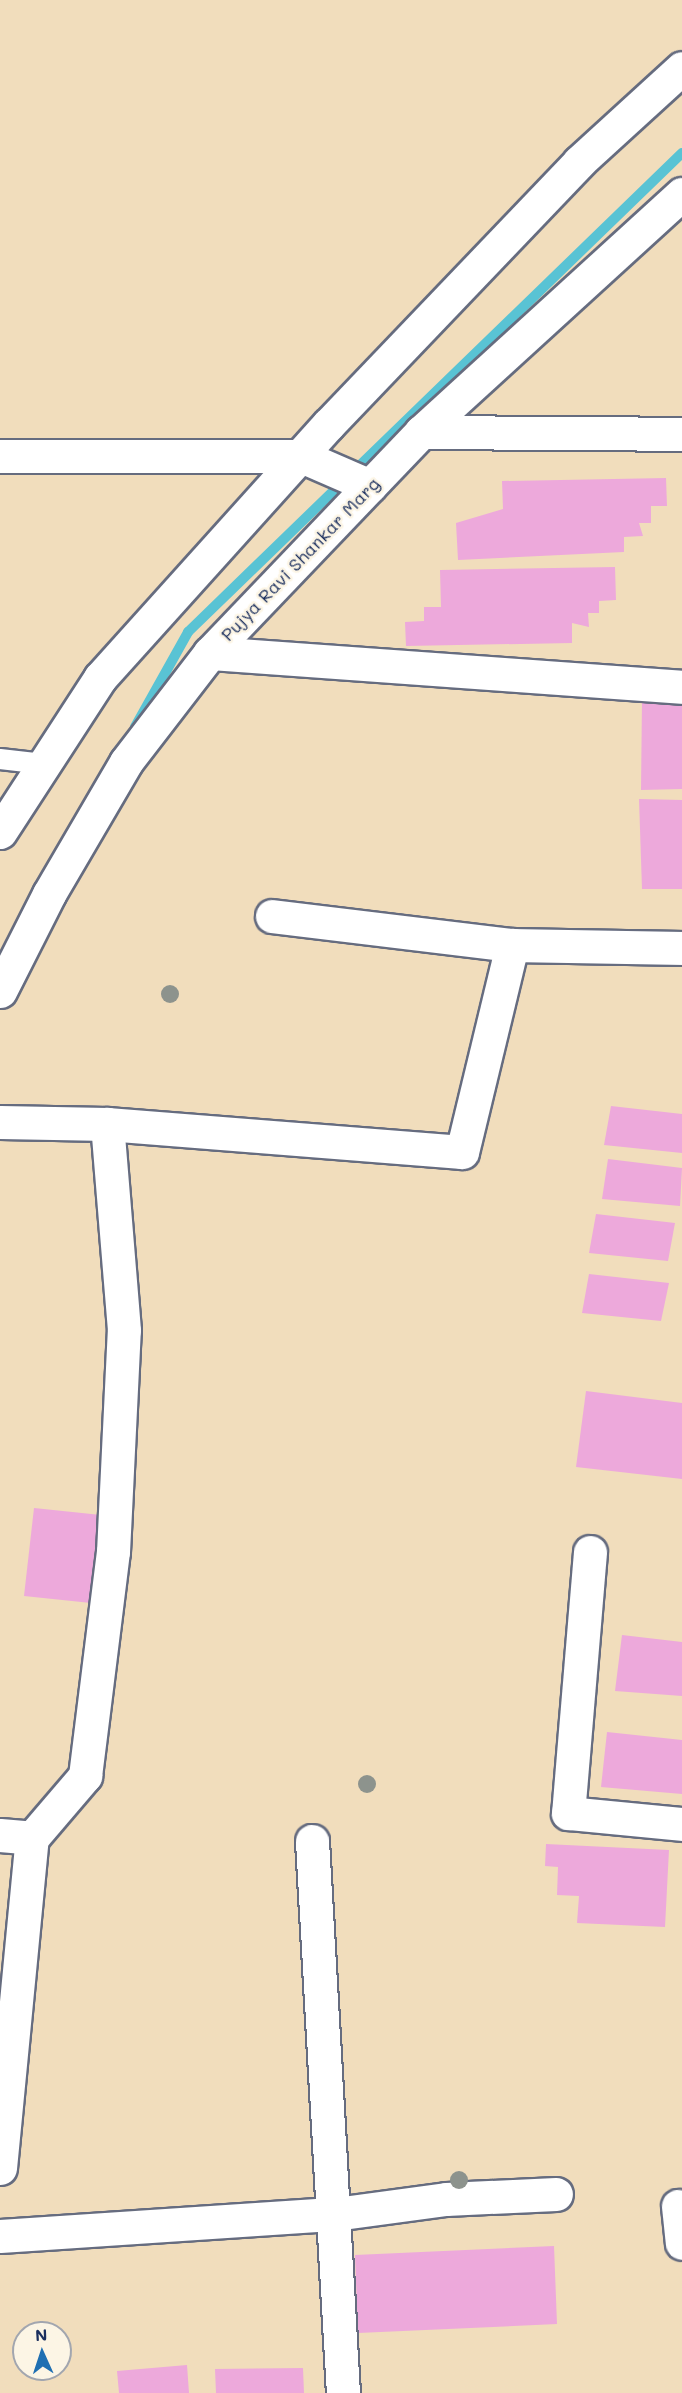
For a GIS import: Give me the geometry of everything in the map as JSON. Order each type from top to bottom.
[{"type":"street","points":[[0,832],[100,678],[329,424],[579,162],[682,69]]},
{"type":"street","name":"Pujya Ravi Shankar Marg","points":[[0,991],[49,894],[126,762],[210,653],[421,432],[682,194]]},
{"type":"street","points":[[421,432],[682,434]]},
{"type":"street","points":[[0,456],[301,456],[370,486]]},
{"type":"street","points":[[210,653],[682,687]]},
{"type":"street","points":[[272,916],[512,945],[682,948]]},
{"type":"street","points":[[0,1122],[107,1124],[462,1152],[512,945]]},
{"type":"street","points":[[0,2168],[32,1838],[85,1776],[113,1552],[124,1330],[107,1124]]},
{"type":"street","points":[[590,1552],[568,1813],[682,1824]]},
{"type":"street","points":[[0,1835],[32,1838]]},
{"type":"street","points":[[312,1841],[335,2214],[343,2393]]},
{"type":"street","points":[[0,2236],[335,2214],[446,2199],[556,2194]]},
{"type":"street","points":[[678,2206],[682,2243]]},
{"type":"lane","points":[[0,759],[44,764]]},
{"type":"building","points":[[666,478],[667,506],[651,506],[651,523],[639,523],[643,536],[624,537],[624,552],[458,560],[456,523],[503,509],[502,481]]},
{"type":"building","points":[[615,567],[616,600],[599,601],[599,613],[588,613],[589,627],[572,623],[572,643],[406,646],[405,622],[424,621],[424,607],[441,607],[440,570]]},
{"type":"building","points":[[642,700],[682,702],[682,789],[641,790]]},
{"type":"building","points":[[639,799],[682,800],[682,889],[642,889]]},
{"type":"building","points":[[611,1106],[682,1114],[682,1153],[604,1145]]},
{"type":"building","points":[[608,1159],[682,1168],[680,1206],[602,1199]]},
{"type":"building","points":[[596,1214],[675,1223],[668,1261],[589,1253]]},
{"type":"building","points":[[589,1274],[669,1283],[661,1321],[582,1313]]},
{"type":"building","points":[[586,1391],[682,1403],[682,1479],[576,1467]]},
{"type":"building","points":[[34,1508],[101,1515],[91,1603],[24,1596]]},
{"type":"building","points":[[622,1635],[682,1642],[682,1696],[615,1691]]},
{"type":"building","points":[[607,1732],[682,1740],[682,1794],[601,1787]]},
{"type":"building","points":[[546,1844],[669,1850],[665,1927],[577,1923],[579,1896],[557,1895],[558,1867],[545,1866]]},
{"type":"building","points":[[554,2246],[557,2324],[358,2333],[355,2255]]},
{"type":"building","points":[[187,2365],[189,2393],[119,2393],[117,2371]]},
{"type":"building","points":[[303,2368],[304,2393],[216,2393],[215,2369]]},
{"type":"waterway","points":[[135,727],[188,632],[682,153]]}]
